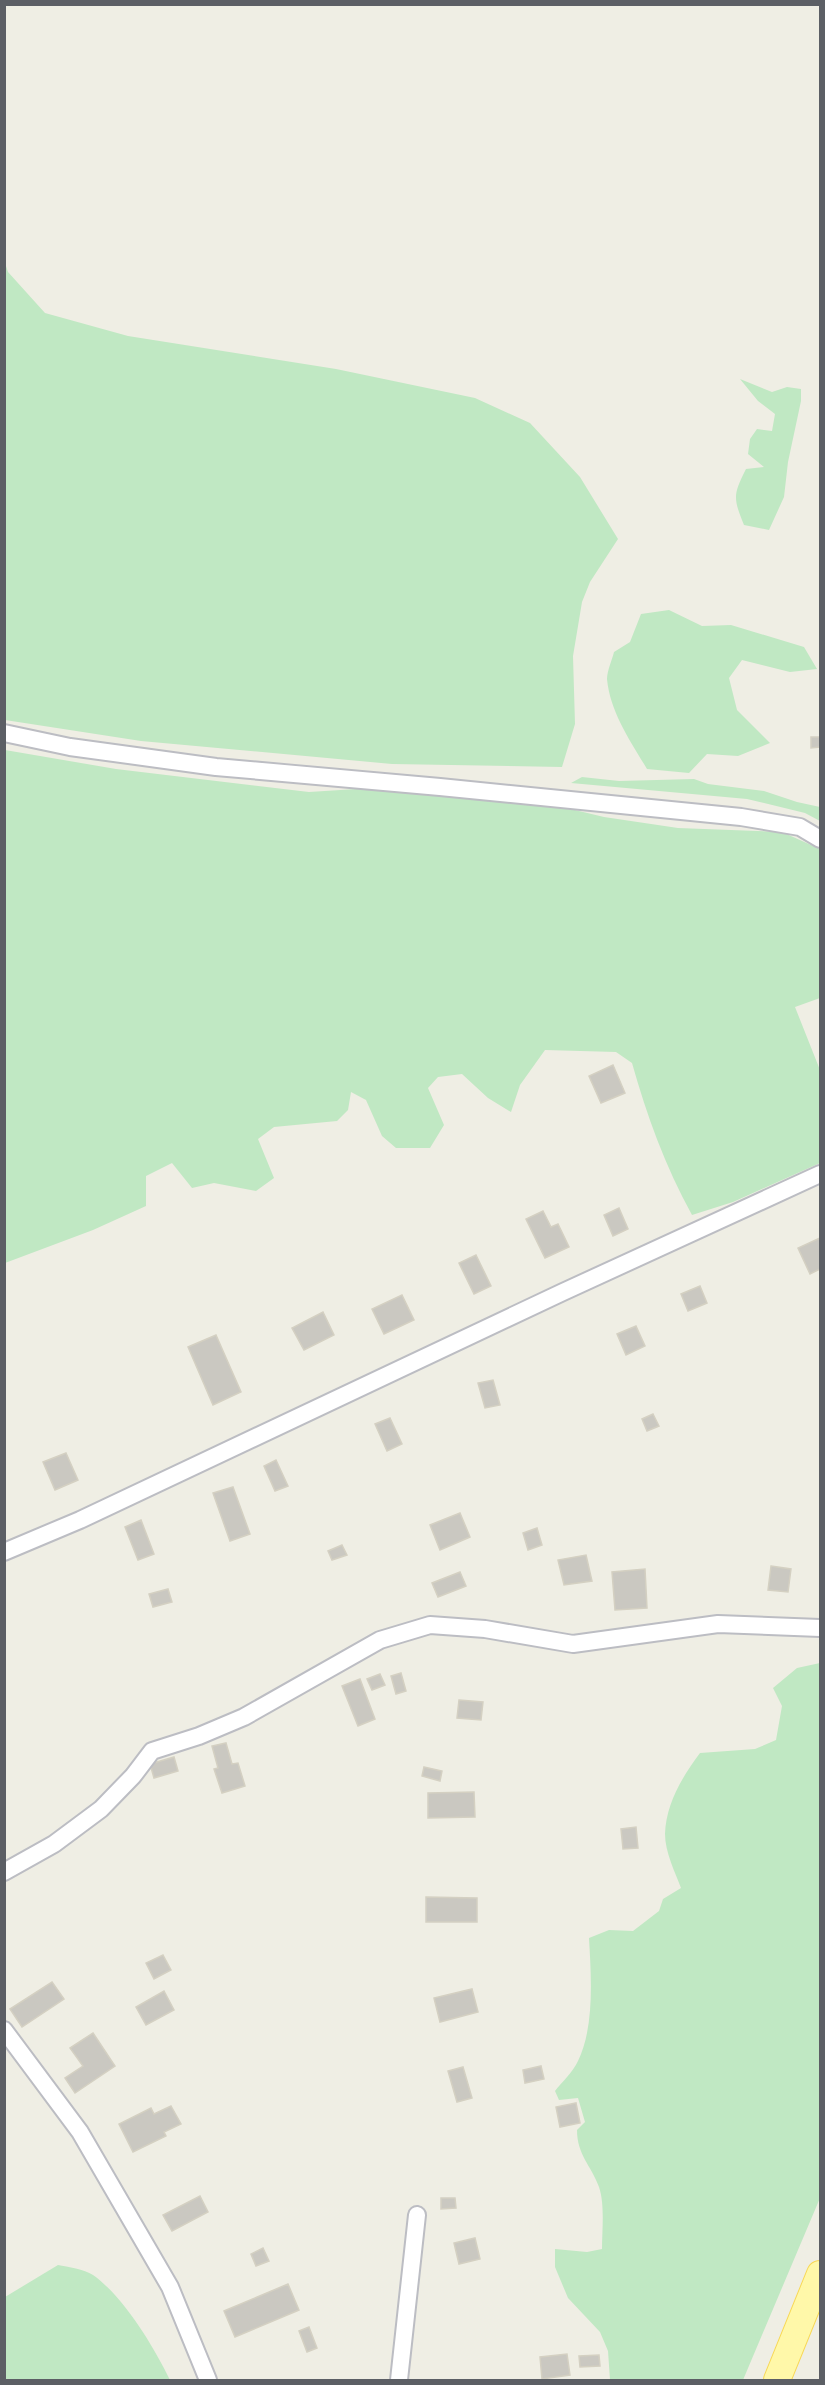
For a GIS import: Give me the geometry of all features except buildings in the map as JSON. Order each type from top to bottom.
[{"type":"main road","points":[[777,2380],[820,2274]]},
{"type":"street","points":[[4,733],[70,747],[216,768],[440,787],[741,817],[800,827],[820,839]]},
{"type":"street","points":[[4,1552],[80,1520],[552,1297],[820,1174]]},
{"type":"street","points":[[4,1872],[54,1844],[101,1809],[133,1776],[152,1751],[199,1736],[244,1717],[380,1640],[430,1625],[485,1629],[573,1644],[718,1624],[820,1628]]},
{"type":"street","points":[[4,2030],[80,2132],[170,2287],[208,2380]]},
{"type":"street","points":[[399,2380],[417,2215]]},
{"type":"green space","points":[[5,263],[8,272],[45,313],[128,336],[336,369],[475,398],[530,423],[580,477],[618,539],[590,582],[582,602],[573,656],[575,724],[562,767],[392,764],[141,741],[5,720]]},
{"type":"green space","points":[[740,379],[772,392],[787,387],[801,389],[801,401],[788,462],[784,497],[769,530],[744,525],[736,497],[746,469],[764,467],[748,454],[750,439],[757,429],[772,431],[775,414],[758,401]]},
{"type":"green space","points":[[669,610],[702,626],[731,625],[804,647],[817,669],[790,672],[742,660],[729,678],[737,710],[770,743],[738,756],[707,754],[689,773],[647,769],[617,715],[612,703],[607,676],[614,652],[630,642],[641,614]]},
{"type":"green space","points":[[5,750],[116,769],[309,792],[372,788],[420,794],[533,800],[604,817],[678,828],[782,832],[820,849],[820,998],[795,1007],[820,1070],[820,1163],[733,1202],[692,1215],[673,1178],[658,1140],[632,1063],[616,1052],[545,1050],[520,1085],[511,1112],[488,1098],[462,1074],[438,1077],[428,1088],[444,1125],[430,1148],[396,1148],[382,1136],[366,1100],[351,1092],[348,1110],[337,1121],[274,1127],[258,1139],[274,1178],[256,1191],[214,1183],[192,1188],[172,1163],[146,1176],[146,1206],[93,1230],[5,1263]]},
{"type":"green space","points":[[582,777],[619,781],[694,779],[708,784],[764,791],[820,807],[820,821],[805,813],[747,799],[571,783]]},
{"type":"green space","points":[[820,1663],[820,2198],[743,2380],[610,2380],[608,2351],[600,2332],[568,2298],[555,2267],[555,2249],[587,2252],[602,2249],[601,2194],[579,2146],[577,2130],[585,2122],[578,2098],[559,2100],[555,2091],[576,2065],[587,2032],[591,2000],[589,1938],[609,1930],[633,1931],[659,1911],[663,1899],[681,1888],[668,1855],[665,1834],[668,1812],[687,1772],[700,1753],[755,1749],[776,1740],[782,1706],[773,1688],[797,1668]]},
{"type":"green space","points":[[58,2265],[89,2273],[105,2284],[127,2309],[147,2338],[170,2380],[5,2380],[5,2297]]}]
